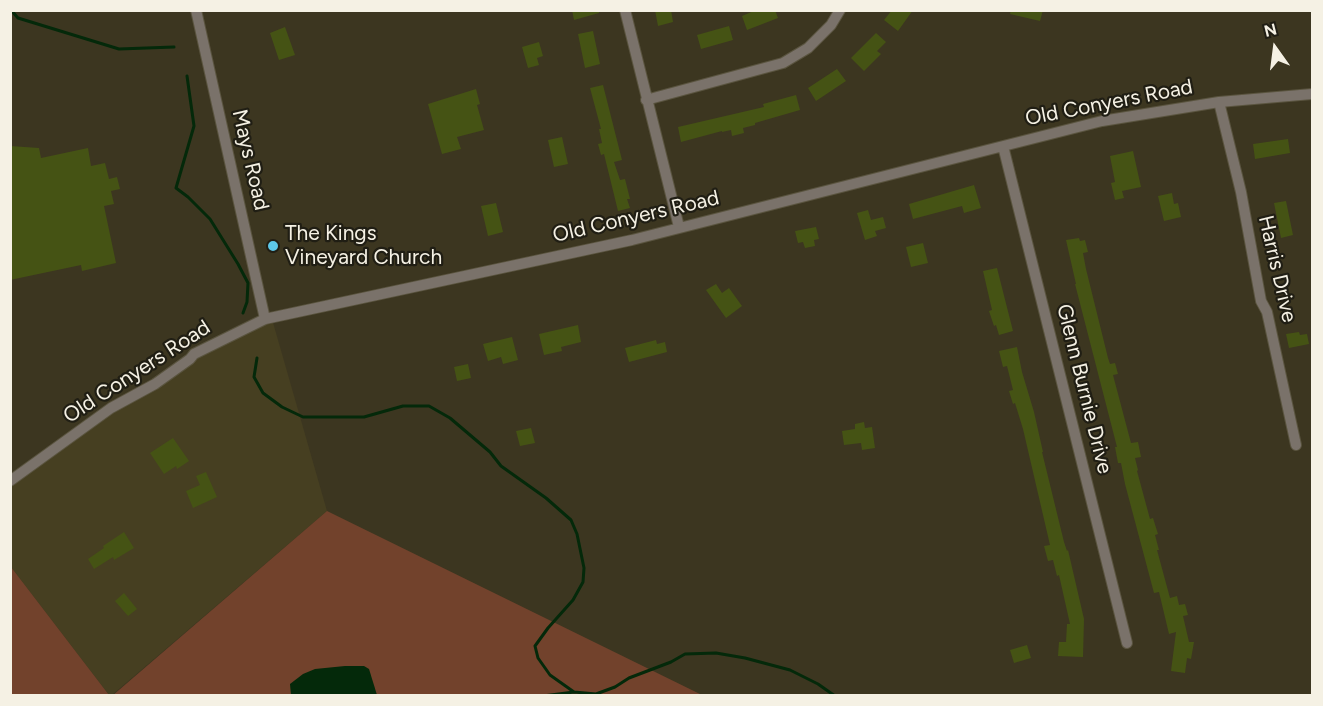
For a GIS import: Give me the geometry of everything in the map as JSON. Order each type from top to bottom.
[{"type":"street","name":"Mays Road","points":[[196,10],[265,319]]},
{"type":"street","points":[[625,10],[679,227]]},
{"type":"street","points":[[646,100],[783,63],[808,48],[831,25],[840,10]]},
{"type":"street","name":"Old Conyers Road","points":[[10,481],[111,408],[155,384],[194,354],[265,319],[632,240],[1102,121],[1219,102],[1312,94]]},
{"type":"street","name":"Harris Drive","points":[[1219,102],[1296,445]]},
{"type":"street","name":"Glenn Burnie Drive","points":[[1003,146],[1127,643]]},
{"type":"shaded area","points":[[270,312],[327,511],[112,695],[109,695],[11,567],[11,479],[194,354]]},
{"type":"shaded area","points":[[327,511],[702,695],[112,696]]},
{"type":"shaded area","points":[[11,567],[109,695],[11,695]]},
{"type":"shaded area","points":[[364,666],[369,669],[377,695],[291,695],[290,684],[303,674],[315,669]]},
{"type":"building","points":[[572,10],[599,10],[599,13],[574,20]]},
{"type":"building","points":[[655,10],[671,10],[673,22],[658,26]]},
{"type":"building","points":[[756,10],[775,10],[778,18],[747,30],[742,16]]},
{"type":"building","points":[[892,10],[913,10],[898,31],[884,20]]},
{"type":"building","points":[[1011,10],[1043,10],[1040,21],[1010,14]]},
{"type":"building","points":[[729,26],[733,40],[701,49],[697,35]]},
{"type":"building","points":[[285,27],[295,55],[279,60],[270,33]]},
{"type":"building","points":[[593,31],[600,64],[585,68],[578,34]]},
{"type":"building","points":[[876,33],[886,42],[877,51],[881,54],[864,71],[851,58]]},
{"type":"building","points":[[539,42],[543,56],[537,58],[539,65],[528,68],[522,47]]},
{"type":"building","points":[[837,69],[846,81],[816,101],[808,88]]},
{"type":"building","points":[[603,85],[622,160],[614,162],[620,180],[625,179],[630,199],[627,199],[630,208],[618,211],[604,154],[601,155],[598,144],[602,143],[599,129],[601,129],[590,88]]},
{"type":"building","points":[[476,89],[480,104],[477,105],[484,130],[457,137],[461,149],[442,154],[428,104]]},
{"type":"building","points":[[796,95],[800,110],[755,123],[755,125],[743,128],[744,133],[732,136],[731,130],[722,131],[681,142],[678,127],[764,107],[763,104]]},
{"type":"building","points":[[562,137],[568,164],[554,167],[548,140]]},
{"type":"building","points":[[1288,139],[1290,153],[1255,159],[1253,144]]},
{"type":"building","points":[[10,146],[39,148],[41,158],[88,148],[91,166],[105,163],[109,179],[117,177],[120,189],[111,191],[114,204],[104,206],[116,263],[82,271],[81,265],[10,280]]},
{"type":"building","points":[[1133,151],[1141,187],[1122,191],[1124,198],[1115,200],[1111,183],[1115,182],[1110,156]]},
{"type":"building","points":[[974,185],[981,208],[964,213],[962,206],[913,219],[909,204]]},
{"type":"building","points":[[1172,193],[1174,204],[1178,203],[1181,217],[1164,221],[1158,196]]},
{"type":"building","points":[[1286,201],[1293,235],[1281,238],[1274,203]]},
{"type":"building","points":[[496,203],[503,232],[488,236],[481,206]]},
{"type":"building","points":[[868,210],[871,220],[883,217],[886,228],[875,231],[877,236],[865,240],[857,213]]},
{"type":"building","points":[[816,227],[819,239],[814,240],[815,246],[805,248],[803,242],[798,243],[795,231]]},
{"type":"building","points":[[1079,238],[1080,241],[1085,240],[1088,252],[1083,253],[1086,269],[1108,358],[1110,364],[1115,363],[1118,374],[1113,375],[1131,443],[1138,442],[1141,457],[1135,458],[1137,471],[1150,519],[1153,518],[1158,534],[1155,535],[1159,550],[1157,550],[1170,598],[1177,596],[1179,605],[1185,604],[1188,615],[1183,616],[1189,642],[1194,642],[1191,659],[1187,658],[1185,673],[1171,671],[1176,632],[1169,634],[1159,592],[1154,593],[1121,463],[1118,463],[1115,447],[1117,447],[1066,240]]},
{"type":"building","points":[[923,243],[928,263],[911,267],[906,247]]},
{"type":"building","points":[[997,268],[1013,331],[999,335],[989,311],[992,310],[983,271]]},
{"type":"building","points":[[716,284],[722,293],[729,288],[742,306],[726,318],[706,290]]},
{"type":"building","points":[[578,325],[581,342],[561,347],[562,351],[544,355],[539,334]]},
{"type":"building","points":[[1299,332],[1300,335],[1307,334],[1309,344],[1289,348],[1286,334]]},
{"type":"building","points":[[512,337],[518,360],[503,364],[501,357],[488,361],[483,344]]},
{"type":"building","points":[[656,340],[657,344],[665,342],[667,352],[629,362],[625,348]]},
{"type":"building","points":[[1017,347],[1084,619],[1083,657],[1058,656],[1059,642],[1066,642],[1067,624],[1070,624],[1059,575],[1057,576],[1053,560],[1048,561],[1044,546],[1050,545],[1023,429],[1009,391],[1013,390],[1007,366],[1003,367],[999,351]]},
{"type":"building","points":[[468,364],[471,378],[457,381],[454,367]]},
{"type":"building","points":[[864,422],[865,428],[872,427],[875,448],[862,450],[861,443],[844,445],[842,431],[855,429],[855,424]]},
{"type":"building","points":[[531,428],[535,443],[520,446],[516,431]]},
{"type":"building","points":[[173,438],[189,461],[164,474],[150,453]]},
{"type":"building","points":[[206,472],[217,497],[193,508],[186,491],[200,485],[196,476]]},
{"type":"building","points":[[124,532],[134,548],[94,569],[88,559]]},
{"type":"building","points":[[124,593],[137,609],[128,616],[115,601]]},
{"type":"building","points":[[1027,645],[1031,658],[1014,663],[1010,650]]},
{"type":"waterway","points":[[11,10],[18,18],[119,49],[174,47]]},
{"type":"waterway","points":[[187,76],[194,126],[176,188],[210,219],[238,264],[248,283],[247,302],[243,313]]},
{"type":"waterway","points":[[257,358],[254,377],[263,393],[282,407],[303,417],[364,417],[403,406],[429,406],[450,418],[490,452],[501,466],[546,498],[571,520],[577,534],[584,568],[583,582],[573,600],[535,646],[538,658],[550,675],[574,692]]},
{"type":"waterway","points":[[543,696],[574,692],[596,694],[685,654],[716,653],[790,670],[818,684],[835,696]]},
{"type":"place","name":"The Kings Vineyard Church","points":[[273,246]]}]
